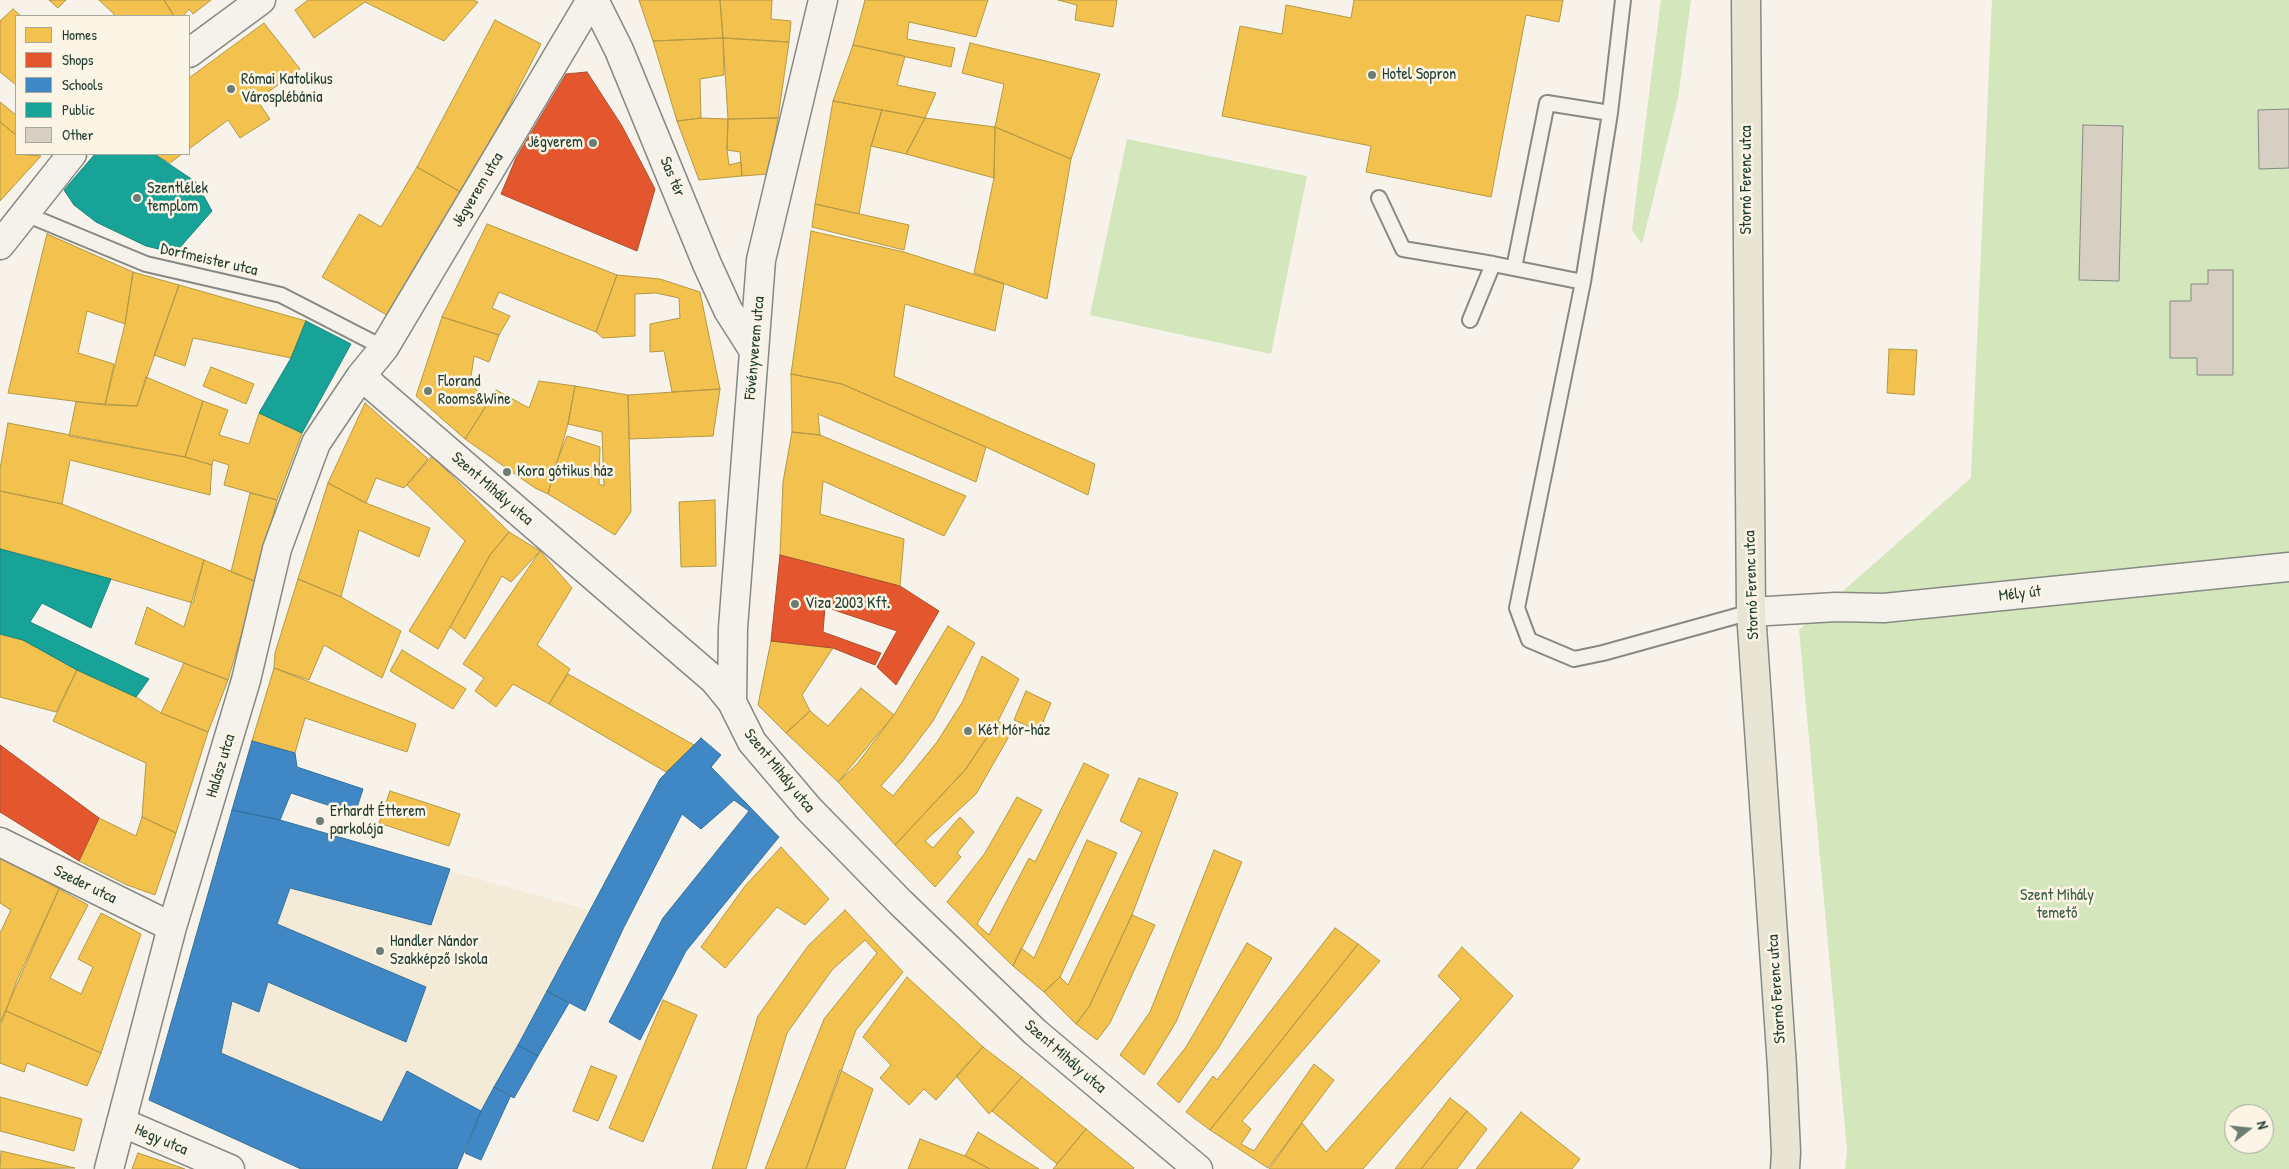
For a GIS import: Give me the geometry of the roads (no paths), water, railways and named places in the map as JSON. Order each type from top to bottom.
[{"type":"main road","name":"Stornó Ferenc utca","points":[[1746,0],[1751,612],[1782,1066],[1785,1169]]},
{"type":"street","points":[[190,52],[261,0]]},
{"type":"street","name":"Sas tér","points":[[592,0],[619,50],[707,264],[728,310],[754,351]]},
{"type":"street","name":"Jégverem utca","points":[[361,376],[384,348],[592,0]]},
{"type":"street","name":"Fövényverem utca","points":[[732,702],[732,645],[761,260],[823,0]]},
{"type":"street","points":[[0,245],[23,213],[71,155]]},
{"type":"street","points":[[707,264],[721,280],[734,285],[741,284],[746,280],[761,260]]},
{"type":"street","name":"Szent Mihály utca","points":[[361,376],[714,680],[732,702],[752,742],[809,809],[900,902],[1035,1032],[1188,1166]]},
{"type":"street","name":"Halász utca","points":[[109,1169],[172,927],[246,680],[278,549],[316,443],[361,376]]},
{"type":"street","name":"Mély út","points":[[1751,612],[1836,607],[1884,608],[2289,567]]},
{"type":"street","name":"Szeder utca","points":[[0,842],[172,927]]},
{"type":"street","name":"Hegy utca","points":[[121,1122],[230,1169]]},
{"type":"lane","points":[[1623,0],[1610,112],[1584,282],[1517,608],[1529,640],[1574,659],[1603,653],[1751,612]]},
{"type":"lane","points":[[1514,268],[1547,103],[1610,112]]},
{"type":"lane","points":[[1379,198],[1403,249],[1584,282]]},
{"type":"lane","name":"Dorfmeister utca","points":[[23,213],[146,264],[281,295],[384,348]]},
{"type":"lane","points":[[1470,320],[1493,264]]},
{"type":"place","name":"Hotel Sopron","points":[[1372,75]]},
{"type":"place","name":"Római Katolikus Városplébánia","points":[[231,89]]},
{"type":"place","name":"Jégverem","points":[[593,143]]},
{"type":"place","name":"Szentlélek templom","points":[[137,198]]},
{"type":"place","name":"Florand Rooms&Wine","points":[[428,391]]},
{"type":"place","name":"Kora gótikus ház","points":[[507,472]]},
{"type":"place","name":"Viza 2003 Kft.","points":[[795,604]]},
{"type":"place","name":"Két Mór-ház","points":[[968,731]]},
{"type":"place","name":"Erhardt Étterem parkolója","points":[[320,821]]},
{"type":"place","name":"Handler Nándor Szakképző Iskola","points":[[380,951]]},
{"type":"park label","name":"Szent Mihály temető","points":[[2057,905]]}]
